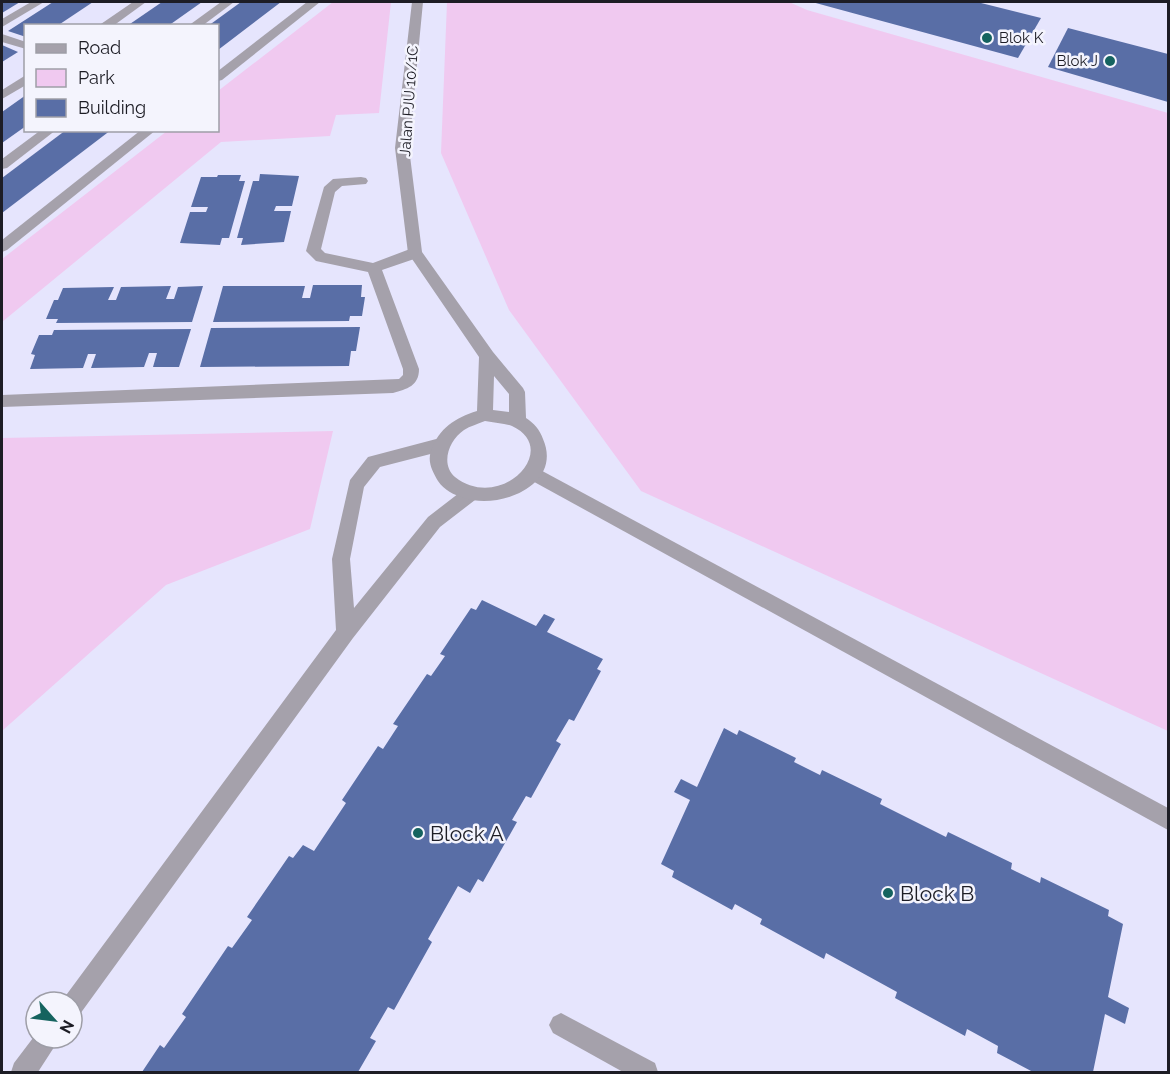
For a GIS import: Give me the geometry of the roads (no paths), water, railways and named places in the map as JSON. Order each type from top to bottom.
[{"type":"street","points":[[2,24],[38,2]]},
{"type":"street","points":[[107,24],[140,2]]},
{"type":"street","points":[[197,24],[228,2]]},
{"type":"street","points":[[219,76],[314,2]]},
{"type":"street","name":"Jalan PJU 10/1C","points":[[417,2],[402,148],[415,253],[487,356],[517,393],[518,421]]},
{"type":"street","points":[[2,38],[24,45]]},
{"type":"street","points":[[2,95],[24,80]]},
{"type":"street","points":[[2,165],[47,132]]},
{"type":"street","points":[[2,247],[147,132]]},
{"type":"street","points":[[361,181],[338,182],[329,190],[313,251],[321,257],[374,268],[415,253]]},
{"type":"street","points":[[2,401],[393,387],[404,384],[411,377],[411,369],[374,268]]},
{"type":"street","points":[[485,416],[487,356]]},
{"type":"street","points":[[346,632],[341,559],[356,485],[374,462],[440,445],[458,425],[485,416],[518,421],[534,435],[540,454],[533,473],[517,489],[493,497],[468,495],[448,483],[438,465],[440,445]]},
{"type":"street","points":[[533,473],[1168,819]]},
{"type":"street","points":[[84,990],[346,632],[434,522],[468,495]]},
{"type":"street","points":[[561,1025],[646,1072]]},
{"type":"street","points":[[23,1072],[39,1050]]},
{"type":"place","name":"Blok K","points":[[987,38]]},
{"type":"place","name":"Blok J","points":[[1110,61]]},
{"type":"place","name":"Block A","points":[[418,833]]},
{"type":"place","name":"Block B","points":[[888,893]]}]
